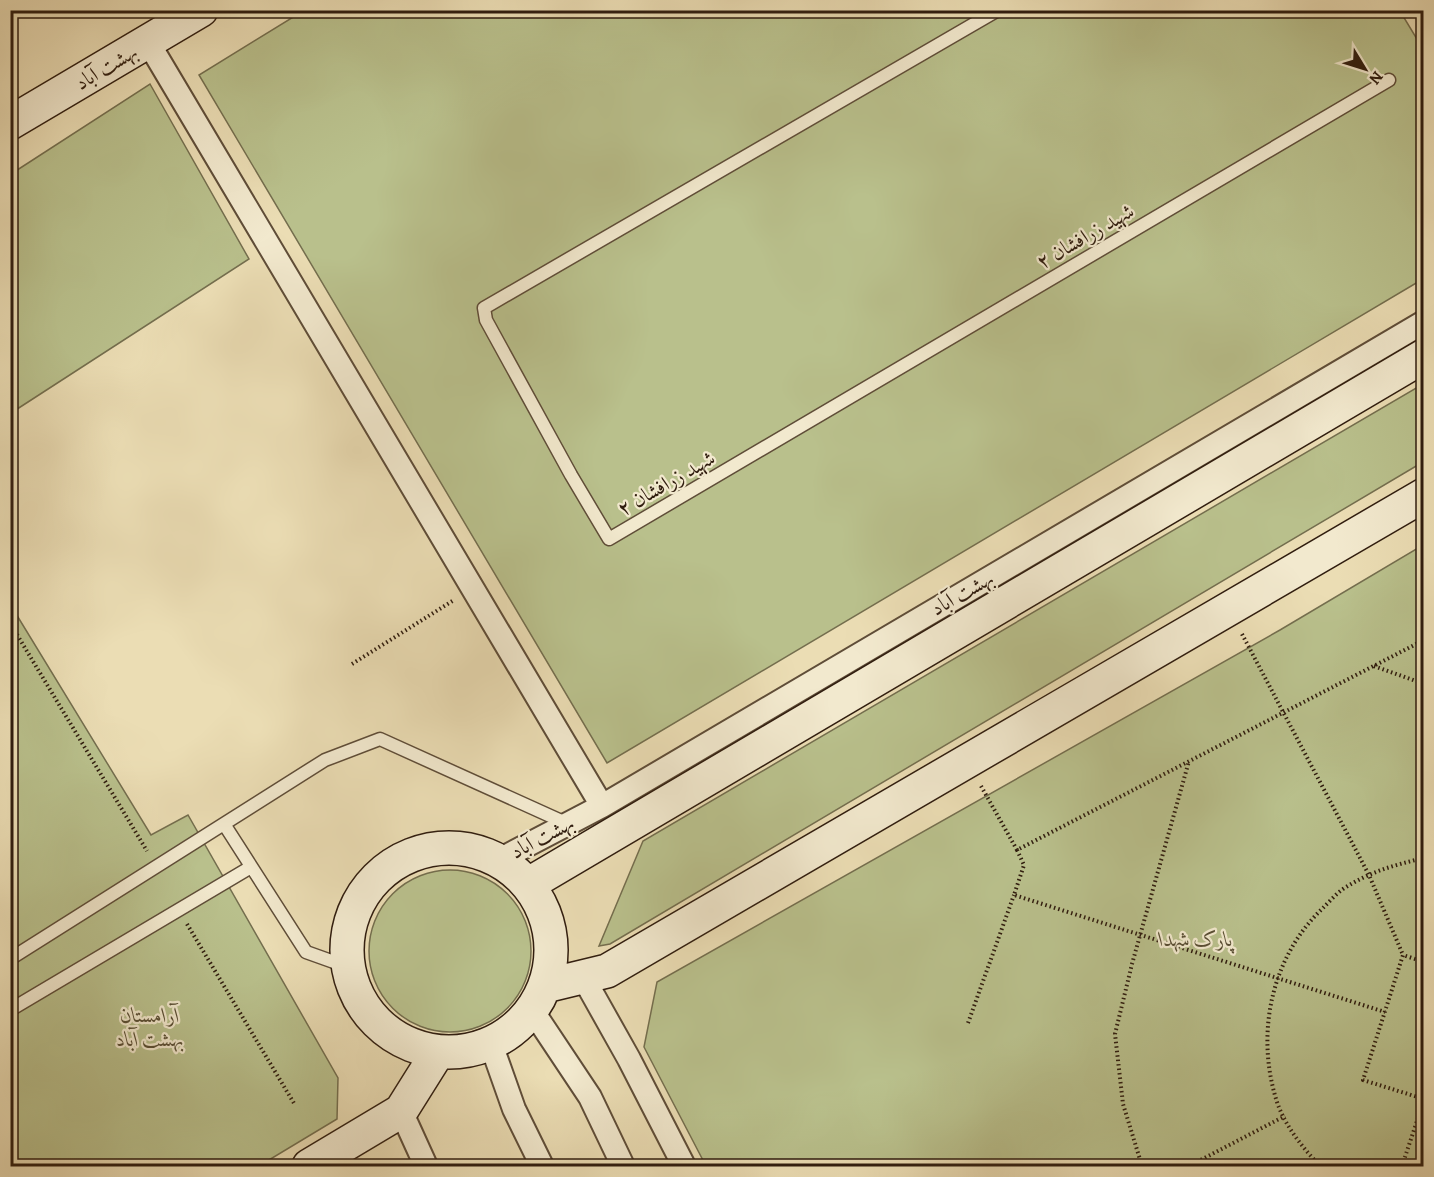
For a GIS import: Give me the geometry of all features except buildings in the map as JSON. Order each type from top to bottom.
[{"type":"street","name":"بهشت آباد","points":[[10,123],[201,10]]},
{"type":"street","points":[[148,42],[602,806]]},
{"type":"street","name":"بهشت آباد","points":[[499,860],[602,806],[1424,322]]},
{"type":"street","name":"بهشت آباد","points":[[529,885],[1424,356]]},
{"type":"street","points":[[538,998],[583,977],[607,971],[1424,495]]},
{"type":"street","points":[[433,848],[460,848],[486,854],[499,860],[510,866],[529,885],[543,907],[551,933],[551,960],[538,998],[514,1029],[491,1044],[465,1051],[438,1052],[412,1046],[389,1033],[369,1015],[355,992],[348,967],[347,939],[353,913],[366,890],[384,870],[407,856],[433,848]]},
{"type":"street","points":[[583,977],[629,1059],[684,1167]]},
{"type":"street","points":[[538,998],[590,1097],[623,1167]]},
{"type":"street","points":[[491,1044],[514,1109],[542,1167]]},
{"type":"street","points":[[309,1167],[400,1111],[438,1052]]},
{"type":"street","points":[[400,1111],[426,1167]]},
{"type":"lane","name":"شهید زرافشان ۲","points":[[998,10],[484,308],[486,320],[609,539],[1389,80]]},
{"type":"lane","points":[[10,959],[325,760],[380,739],[568,824]]},
{"type":"lane","points":[[224,824],[306,951],[348,967]]},
{"type":"lane","points":[[10,1010],[251,867]]},
{"type":"path","points":[[352,664],[472,588]]},
{"type":"path","points":[[1228,609],[1369,875],[1403,955],[1363,1080],[1424,1100],[1402,1167]]},
{"type":"path","points":[[10,623],[157,867]]},
{"type":"path","points":[[1017,850],[1424,640]]},
{"type":"path","points":[[1373,666],[1424,684]]},
{"type":"path","points":[[967,761],[1024,865],[969,1023]]},
{"type":"path","points":[[1142,1167],[1123,1104],[1115,1034],[1190,761]]},
{"type":"path","points":[[1320,1167],[1300,1146],[1278,1104],[1267,1057],[1268,1010],[1282,964],[1307,923],[1342,890],[1384,868],[1424,858]]},
{"type":"path","points":[[1014,895],[1278,976],[1385,1012]]},
{"type":"path","points":[[178,910],[295,1105]]},
{"type":"path","points":[[1403,955],[1424,962]]},
{"type":"path","points":[[1189,1167],[1285,1116]]},
{"type":"green space","points":[[303,11],[1400,11],[1423,49],[1423,279],[607,763],[199,75]]},
{"type":"green space","points":[[150,84],[249,259],[11,413],[11,174]]},
{"type":"green space","points":[[1423,384],[1423,462],[610,944],[599,946],[643,841]]},
{"type":"green space","name":"پارک شهدا","points":[[1423,545],[1423,1166],[706,1166],[644,1047],[657,982],[1280,630]]},
{"type":"green space","name":"آرامستان بهشت آباد","points":[[10,604],[151,835],[188,815],[338,1078],[337,1119],[259,1166],[11,1166]]},
{"type":"green space","points":[[450,870],[481,877],[495,884],[507,894],[517,906],[524,920],[531,951],[524,982],[517,996],[507,1008],[495,1018],[481,1025],[450,1032],[419,1025],[405,1018],[393,1008],[383,996],[376,982],[369,951],[376,920],[383,906],[393,894],[405,884],[419,877]]}]
